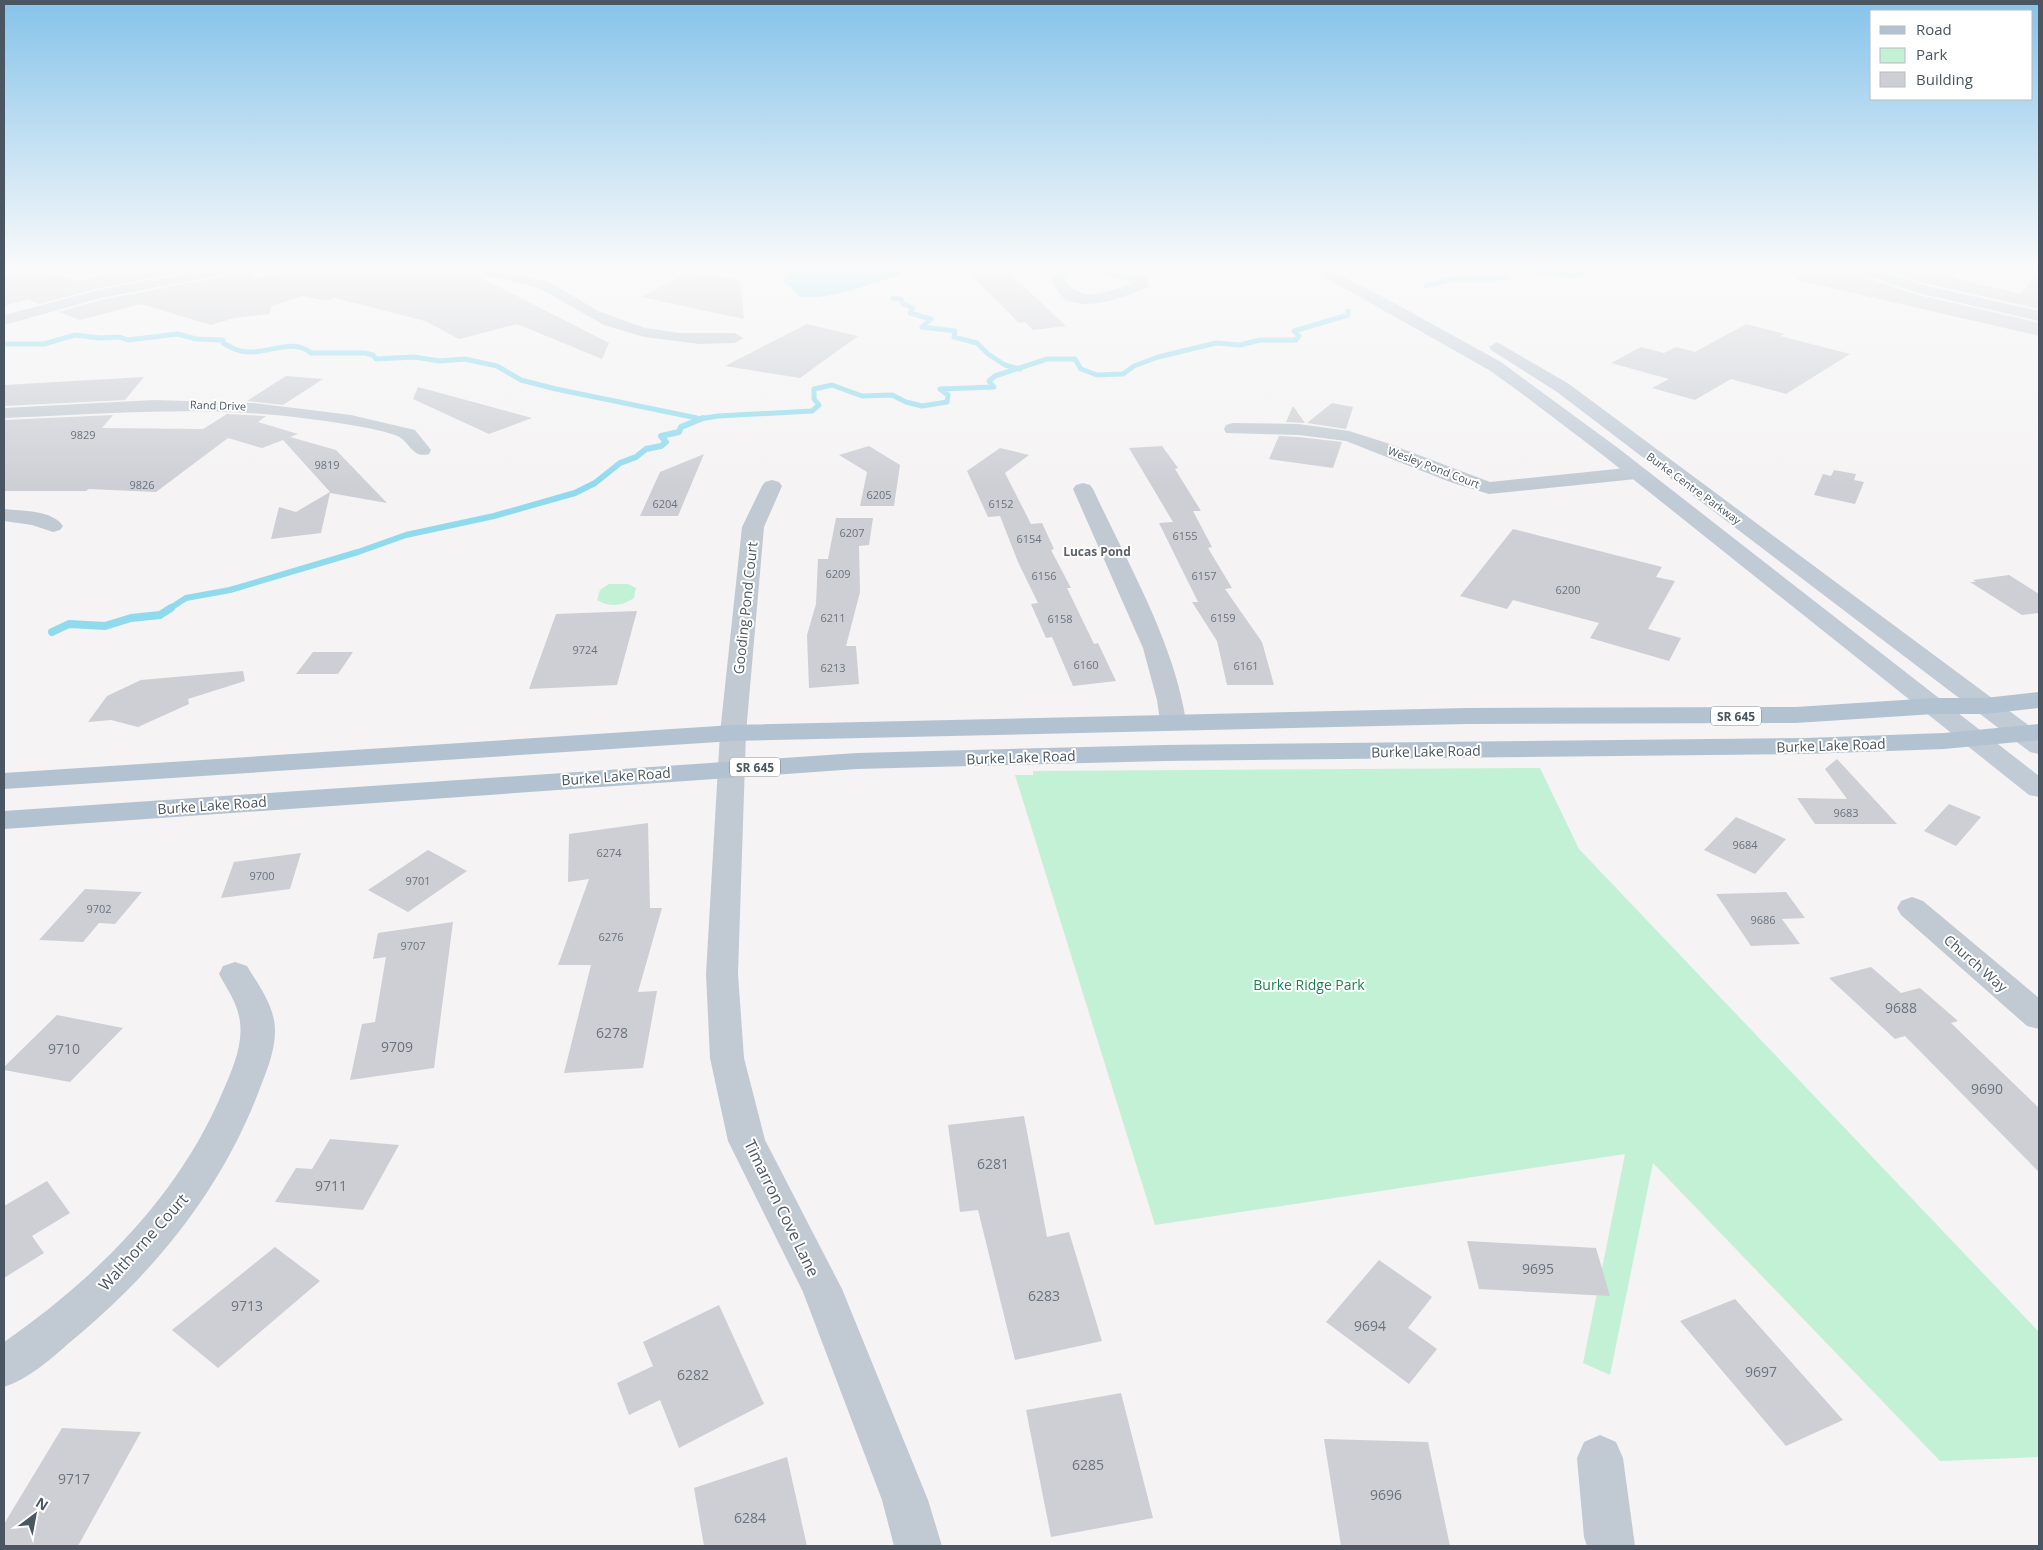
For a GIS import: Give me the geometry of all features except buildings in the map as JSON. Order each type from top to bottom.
[{"type":"main road","name":"Burke Centre Parkway","points":[[1453,342],[1495,366],[1636,473],[2039,789]]},
{"type":"main road","name":"Burke Centre Parkway","points":[[1489,342],[1563,388],[1985,706],[2034,737]]},
{"type":"main road","name":"Burke Lake Road","points":[[4,820],[733,751],[1173,721],[1487,715],[1662,717],[1796,715],[1934,706],[1985,706],[2039,700]]},
{"type":"main road","name":"Burke Lake Road","points":[[4,781],[733,751],[857,761],[1164,753],[1806,746],[2034,737]]},
{"type":"street","name":"Rand Drive","points":[[4,413],[173,404],[264,407],[338,416],[401,430],[408,434],[422,450]]},
{"type":"street","name":"Wesley Pond Court","points":[[1233,430],[1260,428],[1330,432],[1363,440],[1489,488],[1636,473]]},
{"type":"street","name":"Gooding Pond Court","points":[[733,751],[753,527],[772,486]]},
{"type":"street","points":[[1082,489],[1155,648],[1170,700],[1173,721]]},
{"type":"street","points":[[4,515],[36,518],[53,526]]},
{"type":"street","name":"Timarron Cove Lane","points":[[733,751],[722,974],[728,1058],[736,1095],[747,1141],[822,1289],[905,1500],[918,1546]]},
{"type":"street","name":"Church Way","points":[[1912,908],[2039,1017]]},
{"type":"street","name":"Walthorne Court","points":[[4,1367],[78,1310],[115,1276],[177,1208],[218,1146],[237,1104],[256,1047],[258,1022],[254,1008],[235,974]]},
{"type":"street","points":[[1600,1458],[1608,1538],[1611,1546]]},
{"type":"green space","points":[[609,584],[628,584],[636,588],[634,598],[616,605],[602,603],[597,600],[600,590]]},
{"type":"green space","name":"Burke Ridge Park","points":[[1540,768],[1579,849],[2039,1332],[2039,1457],[1940,1461],[1653,1163],[1610,1375],[1583,1363],[1625,1154],[1155,1225],[1015,775],[1033,775],[1033,771]]},
{"type":"waterway","points":[[4,344],[50,342]]},
{"type":"waterway","points":[[223,342],[229,347],[245,352],[257,352],[289,346],[304,349],[311,353],[365,353],[373,355],[376,359],[414,357],[440,361],[465,359],[497,366],[521,380],[556,389],[697,418]]},
{"type":"waterway","points":[[974,342],[1005,365],[1018,368]]},
{"type":"waterway","points":[[1018,368],[1047,359],[1075,359],[1081,369],[1097,375],[1123,374],[1134,366],[1158,357],[1216,343],[1240,345],[1251,342]]},
{"type":"waterway","points":[[702,419],[812,411],[819,405],[814,399],[814,389],[832,385],[862,396],[892,395],[906,402],[922,406],[947,402],[948,395],[940,389],[994,387],[989,381],[995,376],[1018,368]]},
{"type":"waterway","points":[[169,609],[186,598],[230,590],[358,552],[406,535],[494,516],[575,493],[595,483],[620,463],[636,457],[646,449],[661,446],[666,442],[661,436],[679,432],[681,427],[702,419]]},
{"type":"waterway","points":[[52,632],[69,624],[105,626],[131,618],[160,615],[171,608]]},
{"type":"district","name":"Lucas Pond","points":[[1097,551]]}]
